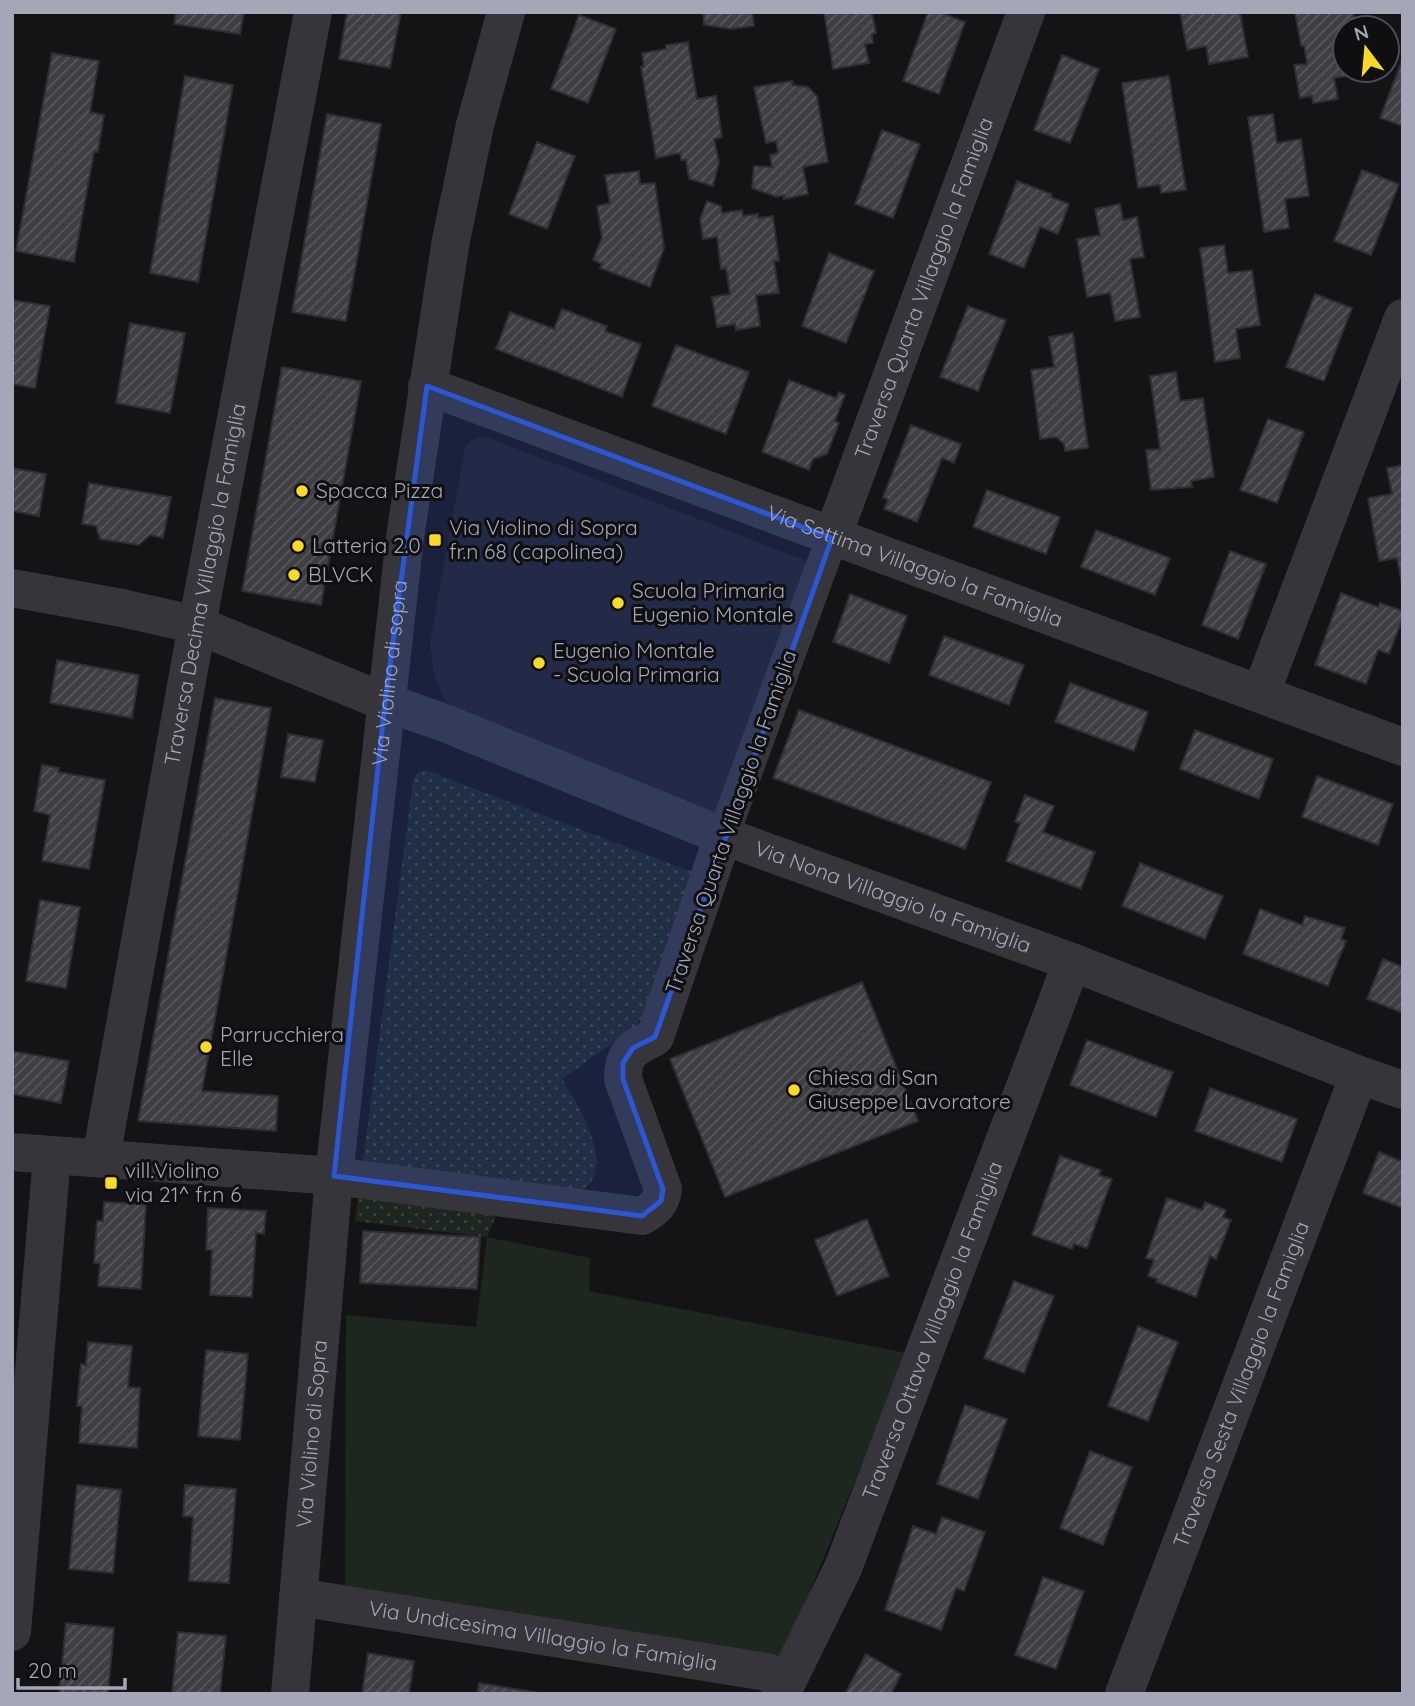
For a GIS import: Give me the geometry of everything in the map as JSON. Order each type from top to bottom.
[{"type":"street","name":"Traversa Decima Villaggio la Famiglia","points":[[101,1158],[197,625],[313,12]]},
{"type":"street","name":"Via Violino di sopra","points":[[334,1176],[385,702],[427,386],[451,240],[470,151],[506,12]]},
{"type":"street","name":"Traversa Quarta Villaggio la Famiglia","points":[[334,1176],[642,1216],[652,1211],[661,1201],[663,1189],[623,1079],[623,1063],[634,1048],[655,1037],[723,836],[1026,12]]},
{"type":"street","points":[[1261,693],[1403,318]]},
{"type":"street","name":"Via Settima Villaggio la Famiglia","points":[[427,386],[1403,747]]},
{"type":"street","name":"Via Nona Villaggio la Famiglia","points":[[12,588],[197,625],[723,836],[1072,962],[1403,1090]]},
{"type":"street","name":"Traversa Ottava Villaggio la Famiglia","points":[[783,1689],[843,1568],[1072,962]]},
{"type":"street","name":"Traversa Sesta Villaggio la Famiglia","points":[[1124,1694],[1359,1075]]},
{"type":"street","points":[[12,1152],[334,1176]]},
{"type":"street","points":[[12,1632],[52,1156]]},
{"type":"street","name":"Via Violino di Sopra","points":[[290,1694],[334,1176]]},
{"type":"street","name":"Via Undicesima Villaggio la Famiglia","points":[[298,1597],[767,1672],[783,1689]]},
{"type":"highlighted area","points":[[427,386],[832,538],[655,1037],[633,1048],[623,1063],[623,1079],[663,1189],[661,1201],[642,1216],[334,1176],[385,702]]},
{"type":"shaded area","name":"Scuola Primaria Eugenio Montale","points":[[489,438],[814,564],[716,814],[460,714],[443,697],[434,674],[430,642],[465,448],[472,440]]},
{"type":"shaded area","points":[[426,770],[703,876],[653,1004],[632,1030],[562,1079],[587,1124],[597,1159],[595,1175],[586,1186],[570,1193],[505,1195],[487,1237],[355,1221],[413,781],[417,773]]},
{"type":"shaded area","points":[[487,1237],[590,1258],[589,1291],[907,1353],[780,1665],[345,1589],[346,1315],[476,1327]]},
{"type":"building","points":[[176,12],[244,12],[240,34],[174,24]]},
{"type":"building","points":[[347,12],[401,12],[390,68],[339,59]]},
{"type":"building","points":[[703,12],[752,12],[754,26],[731,29],[704,25]]},
{"type":"building","points":[[824,12],[872,12],[876,33],[872,34],[873,43],[865,44],[869,63],[833,69]]},
{"type":"building","points":[[928,12],[939,12],[965,22],[939,94],[903,81]]},
{"type":"building","points":[[1180,12],[1240,12],[1248,57],[1209,64],[1206,46],[1187,50]]},
{"type":"building","points":[[1295,12],[1353,12],[1331,14],[1331,84],[1335,84],[1338,99],[1313,103],[1312,96],[1300,98],[1294,65],[1307,64],[1304,46],[1301,46]]},
{"type":"building","points":[[579,15],[616,29],[588,103],[551,89]]},
{"type":"building","points":[[688,42],[697,99],[716,96],[722,137],[714,139],[719,162],[713,186],[689,179],[686,160],[681,160],[680,153],[656,158],[641,67],[644,66],[642,53],[666,49],[666,45]]},
{"type":"building","points":[[52,53],[99,61],[90,112],[104,115],[98,152],[94,152],[74,262],[16,251]]},
{"type":"building","points":[[1062,55],[1099,69],[1070,143],[1034,130]]},
{"type":"building","points":[[1403,58],[1403,126],[1380,118],[1393,84],[1401,84]]},
{"type":"building","points":[[185,76],[233,85],[198,282],[150,273]]},
{"type":"building","points":[[1169,76],[1186,190],[1161,193],[1160,185],[1138,188],[1122,83]]},
{"type":"building","points":[[792,81],[793,85],[808,87],[817,96],[828,162],[803,167],[808,194],[784,199],[784,195],[777,197],[752,188],[754,166],[772,167],[770,155],[778,153],[776,141],[766,143],[754,87]]},
{"type":"building","points":[[327,114],[381,124],[346,321],[292,312]]},
{"type":"building","points":[[1273,114],[1277,143],[1301,139],[1309,196],[1285,199],[1289,228],[1264,232],[1248,117]]},
{"type":"building","points":[[882,130],[920,144],[893,218],[855,204]]},
{"type":"building","points":[[537,142],[575,156],[547,229],[509,214]]},
{"type":"building","points":[[1362,170],[1399,184],[1371,255],[1334,241]]},
{"type":"building","points":[[639,171],[640,184],[655,183],[664,248],[650,287],[600,268],[602,264],[593,260],[602,237],[597,206],[610,203],[605,175]]},
{"type":"building","points":[[1017,181],[1052,194],[1051,197],[1069,204],[1058,234],[1040,227],[1024,268],[989,254]]},
{"type":"building","points":[[707,201],[721,206],[722,213],[742,210],[743,216],[773,216],[779,261],[774,261],[779,293],[756,295],[760,326],[736,330],[735,324],[717,327],[712,297],[730,294],[726,268],[721,269],[717,237],[703,239],[700,219]]},
{"type":"building","points":[[1120,204],[1123,220],[1137,217],[1144,257],[1130,259],[1140,317],[1115,321],[1110,293],[1087,297],[1077,239],[1100,235],[1095,209]]},
{"type":"building","points":[[1224,245],[1228,273],[1252,270],[1260,325],[1236,329],[1240,358],[1215,362],[1200,248]]},
{"type":"building","points":[[829,253],[874,271],[846,343],[802,326]]},
{"type":"building","points":[[1315,294],[1352,308],[1324,381],[1286,367]]},
{"type":"building","points":[[12,300],[50,306],[35,388],[12,384]]},
{"type":"building","points":[[968,306],[1006,320],[978,391],[940,377]]},
{"type":"building","points":[[562,309],[607,326],[605,331],[641,344],[622,397],[496,349],[510,312],[554,329]]},
{"type":"building","points":[[130,323],[185,333],[170,413],[116,403]]},
{"type":"building","points":[[1073,333],[1088,448],[1065,451],[1064,444],[1056,437],[1040,439],[1031,370],[1054,367],[1049,337]]},
{"type":"building","points":[[676,345],[749,372],[726,434],[652,406]]},
{"type":"building","points":[[282,367],[361,381],[321,605],[242,591]]},
{"type":"building","points":[[1176,372],[1180,401],[1203,398],[1214,477],[1191,481],[1192,487],[1151,490],[1146,450],[1160,449],[1150,376]]},
{"type":"building","points":[[789,380],[836,398],[839,392],[845,395],[835,421],[839,423],[827,454],[813,459],[809,470],[762,452]]},
{"type":"building","points":[[1268,419],[1304,432],[1277,503],[1240,490]]},
{"type":"building","points":[[911,425],[961,444],[954,463],[942,458],[917,522],[884,509],[888,500],[883,497]]},
{"type":"building","points":[[1403,465],[1402,585],[1397,558],[1379,561],[1368,498],[1392,494],[1387,468]]},
{"type":"building","points":[[12,468],[46,474],[39,516],[12,511]]},
{"type":"building","points":[[89,483],[171,497],[163,538],[150,535],[139,545],[100,539],[96,526],[82,524]]},
{"type":"building","points":[[987,490],[1060,517],[1046,554],[973,527]]},
{"type":"building","points":[[1096,530],[1170,558],[1155,595],[1081,567]]},
{"type":"building","points":[[1230,551],[1266,564],[1238,639],[1202,625]]},
{"type":"building","points":[[1341,593],[1378,607],[1380,603],[1403,611],[1389,654],[1378,650],[1366,684],[1315,665]]},
{"type":"building","points":[[850,594],[907,616],[889,663],[833,642]]},
{"type":"building","points":[[944,636],[1024,665],[1009,705],[929,675]]},
{"type":"building","points":[[57,660],[139,675],[132,718],[50,703]]},
{"type":"building","points":[[1070,683],[1148,712],[1134,751],[1055,722]]},
{"type":"building","points":[[215,698],[271,708],[202,1091],[278,1096],[276,1131],[138,1121]]},
{"type":"building","points":[[799,710],[991,782],[965,849],[773,778]]},
{"type":"building","points":[[1195,730],[1273,759],[1259,799],[1180,769]]},
{"type":"building","points":[[288,734],[323,740],[315,782],[281,777]]},
{"type":"building","points":[[42,765],[59,768],[58,772],[105,780],[89,869],[42,861],[50,815],[34,811]]},
{"type":"building","points":[[1317,776],[1393,804],[1378,845],[1302,817]]},
{"type":"building","points":[[1025,795],[1054,806],[1043,832],[1095,852],[1081,889],[1006,861],[1020,823],[1015,822]]},
{"type":"building","points":[[1140,863],[1223,896],[1205,939],[1122,906]]},
{"type":"building","points":[[40,900],[80,907],[66,988],[26,981]]},
{"type":"building","points":[[1260,909],[1302,925],[1305,916],[1345,928],[1341,939],[1346,941],[1328,986],[1243,954]]},
{"type":"building","points":[[1383,959],[1403,967],[1403,1013],[1367,999]]},
{"type":"building","name":"Chiesa di San Giuseppe Lavoratore","points":[[862,982],[918,1121],[725,1197],[670,1059]]},
{"type":"building","points":[[1087,1040],[1173,1072],[1156,1117],[1070,1085]]},
{"type":"building","points":[[12,1051],[69,1061],[61,1103],[12,1094]]},
{"type":"building","points":[[1210,1088],[1297,1119],[1282,1162],[1195,1131]]},
{"type":"building","points":[[1379,1152],[1403,1162],[1403,1208],[1363,1193]]},
{"type":"building","points":[[1060,1156],[1101,1170],[1099,1175],[1112,1179],[1087,1248],[1074,1244],[1072,1249],[1032,1235]]},
{"type":"building","points":[[1167,1198],[1202,1210],[1205,1202],[1226,1210],[1223,1217],[1231,1220],[1216,1259],[1210,1256],[1196,1297],[1156,1282],[1157,1279],[1148,1276],[1154,1260],[1146,1258]]},
{"type":"building","points":[[104,1202],[146,1204],[141,1289],[98,1286],[100,1263],[94,1263],[97,1221],[103,1221]]},
{"type":"building","points":[[208,1208],[266,1211],[264,1234],[256,1233],[252,1297],[210,1295],[212,1250],[206,1250]]},
{"type":"building","points":[[867,1219],[889,1276],[837,1296],[815,1240]]},
{"type":"building","points":[[363,1231],[480,1237],[477,1289],[360,1283]]},
{"type":"building","points":[[1014,1281],[1054,1296],[1024,1373],[984,1358]]},
{"type":"building","points":[[1138,1326],[1178,1342],[1148,1421],[1108,1406]]},
{"type":"building","points":[[88,1342],[132,1346],[128,1387],[140,1388],[137,1448],[79,1443],[82,1406],[77,1406],[81,1364],[86,1365]]},
{"type":"building","points":[[206,1350],[248,1354],[240,1440],[198,1436]]},
{"type":"building","points":[[965,1405],[1007,1419],[978,1499],[937,1484]]},
{"type":"building","points":[[1090,1451],[1132,1467],[1103,1545],[1060,1528]]},
{"type":"building","points":[[77,1485],[121,1490],[113,1573],[69,1569]]},
{"type":"building","points":[[185,1485],[236,1489],[229,1583],[189,1581],[193,1517],[183,1516]]},
{"type":"building","points":[[942,1517],[985,1532],[964,1591],[956,1588],[941,1630],[885,1610],[913,1526],[936,1534]]},
{"type":"building","points":[[1043,1577],[1084,1591],[1056,1669],[1015,1655]]},
{"type":"building","points":[[66,1623],[114,1628],[108,1694],[59,1694]]},
{"type":"building","points":[[178,1632],[226,1636],[220,1694],[172,1694]]},
{"type":"building","points":[[368,1653],[414,1661],[409,1694],[362,1694]]},
{"type":"building","points":[[866,1654],[901,1674],[891,1694],[845,1694]]},
{"type":"building","points":[[479,1683],[546,1694],[477,1694]]},
{"type":"place","name":"Spacca Pizza","points":[[302,491]]},
{"type":"place","name":"Via Violino di Sopra fr.n 68 (capolinea)","points":[[435,540]]},
{"type":"place","name":"Latteria 2.0","points":[[298,546]]},
{"type":"place","name":"BLVCK","points":[[294,575]]},
{"type":"place","name":"Scuola Primaria Eugenio Montale","points":[[618,603]]},
{"type":"place","name":"Eugenio Montale - Scuola Primaria","points":[[539,663]]},
{"type":"place","name":"Parrucchiera Elle","points":[[206,1047]]},
{"type":"place","name":"Chiesa di San Giuseppe Lavoratore","points":[[794,1090]]},
{"type":"place","name":"vill.Violino via 21^ fr.n 6","points":[[111,1183]]}]
